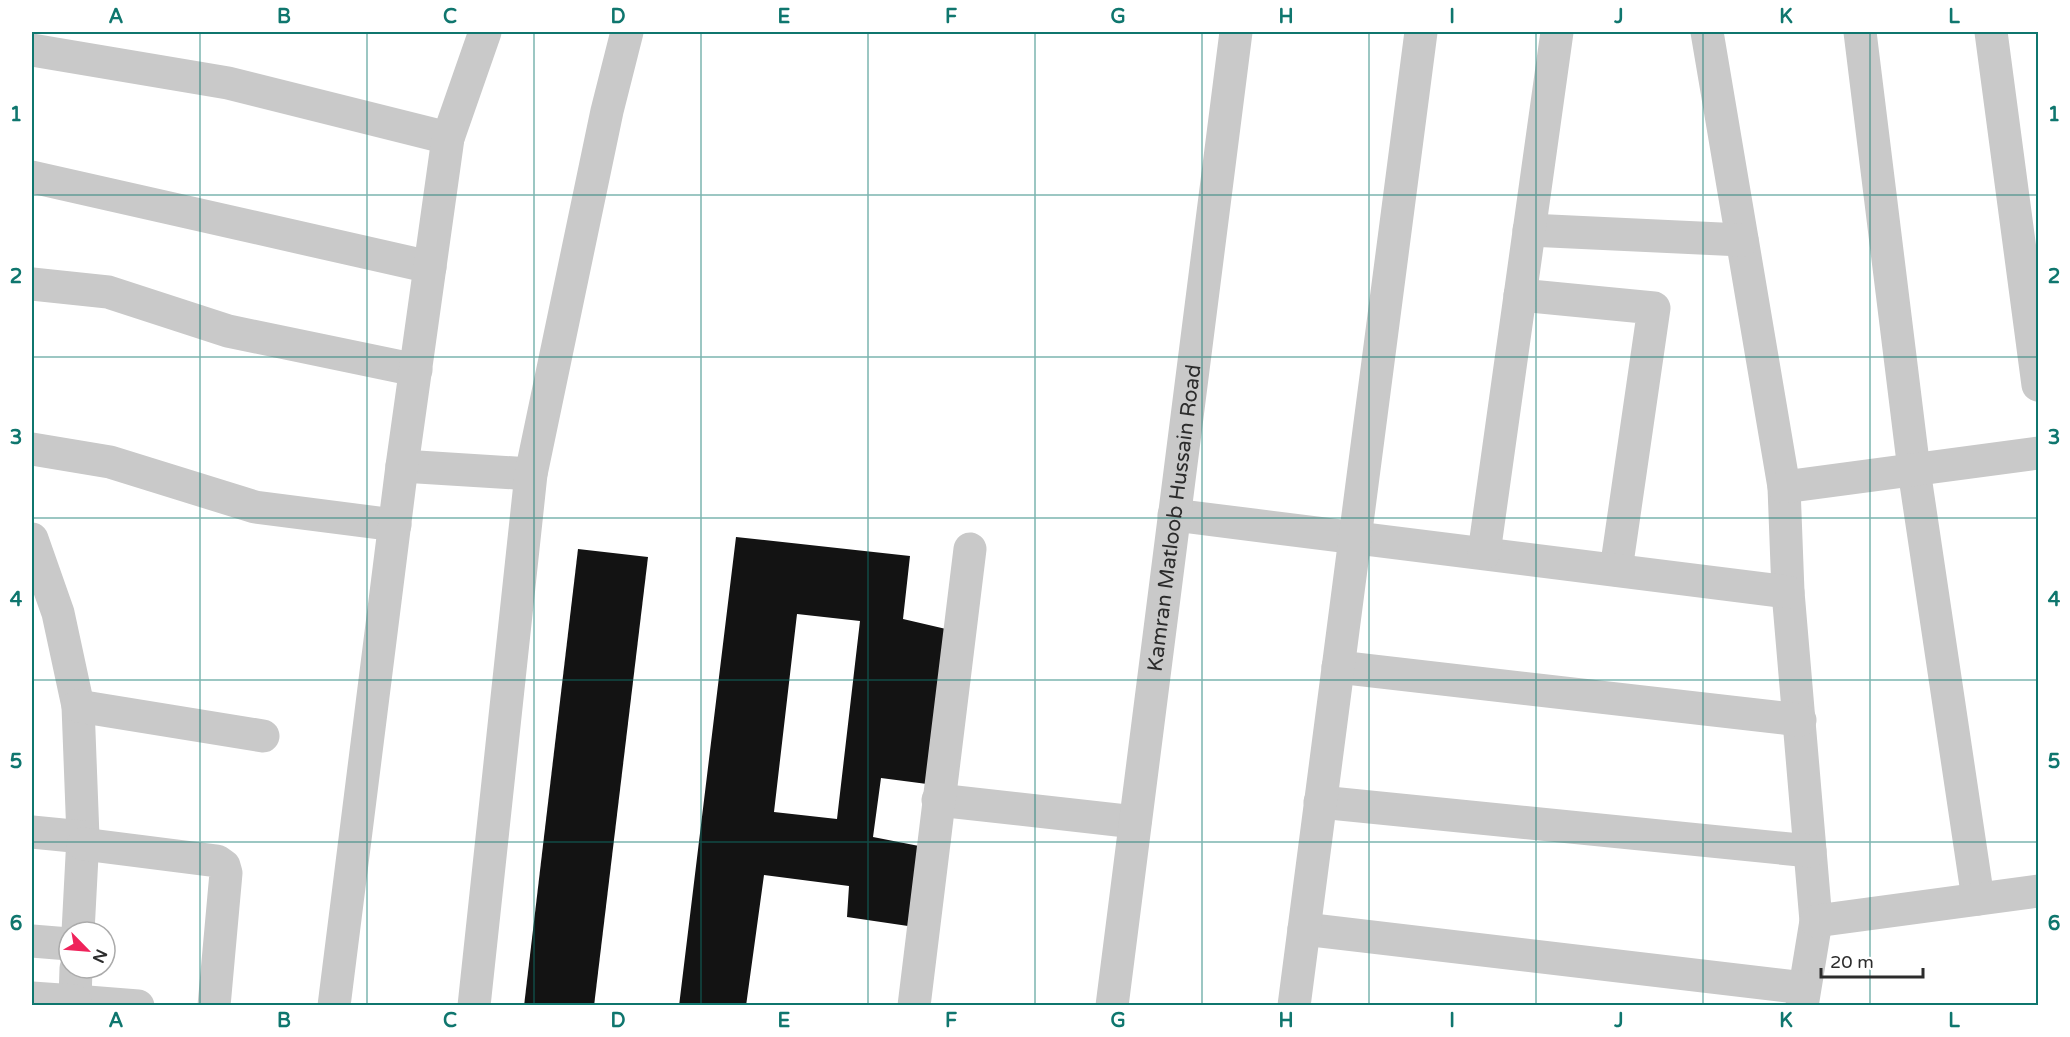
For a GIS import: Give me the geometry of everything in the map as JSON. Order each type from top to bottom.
[{"type":"street","points":[[334,1005],[402,466],[448,138],[485,32]]},
{"type":"street","points":[[474,1005],[531,474],[605,122],[627,32]]},
{"type":"street","name":"Kamran Matloob Hussain Road","points":[[1112,1005],[1236,32]]},
{"type":"street","points":[[1294,1005],[1421,32]]},
{"type":"street","points":[[1484,553],[1557,32]]},
{"type":"street","points":[[1304,928],[1803,997],[1816,921],[1788,592],[1784,487],[1707,32]]},
{"type":"street","points":[[1860,32],[1914,470],[1978,899]]},
{"type":"street","points":[[1991,32],[2038,385]]},
{"type":"street","points":[[32,50],[228,83],[448,138]]},
{"type":"street","points":[[32,177],[430,267]]},
{"type":"street","points":[[1529,230],[1743,240]]},
{"type":"street","points":[[32,284],[108,292],[228,331],[416,370]]},
{"type":"street","points":[[1520,295],[1654,308],[1616,570]]},
{"type":"street","points":[[32,449],[110,462],[255,507],[395,525]]},
{"type":"street","points":[[1784,487],[2038,453]]},
{"type":"street","points":[[402,466],[531,474]]},
{"type":"street","points":[[1174,515],[1788,592]]},
{"type":"street","points":[[32,539],[58,612],[78,706],[83,840],[79,920]]},
{"type":"street","points":[[914,1005],[970,549]]},
{"type":"street","points":[[1338,667],[1800,720]]},
{"type":"street","points":[[78,706],[263,736]]},
{"type":"street","points":[[938,800],[1135,822]]},
{"type":"street","points":[[1320,802],[1810,851]]},
{"type":"street","points":[[32,832],[217,861],[224,866],[226,873],[214,1005]]},
{"type":"street","points":[[1816,921],[2038,891]]},
{"type":"street","points":[[32,941],[57,943]]},
{"type":"street","points":[[75,1001],[76,980]]},
{"type":"street","points":[[32,998],[138,1005]]},
{"type":"building","points":[[736,537],[910,556],[903,619],[946,629],[927,784],[881,778],[873,837],[919,846],[908,926],[847,917],[849,886],[764,875],[746,1006],[679,1006]],"holes":[[[797,614],[860,621],[837,819],[774,812]]]},
{"type":"building","points":[[578,549],[648,557],[594,1006],[524,1006]]}]
